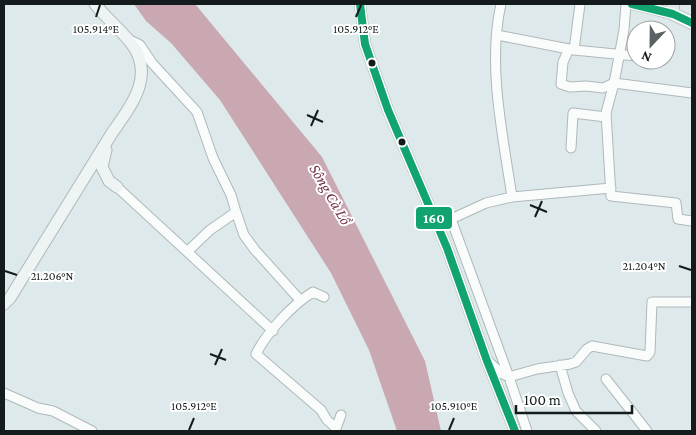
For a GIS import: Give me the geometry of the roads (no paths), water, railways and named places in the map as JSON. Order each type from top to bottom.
[{"type":"main road","points":[[6,303],[138,91],[142,76],[139,55],[95,4]]},
{"type":"main road","points":[[673,9],[692,23]]},
{"type":"main road","points":[[112,133],[102,167],[109,180],[117,187]]},
{"type":"street","points":[[360,4],[365,44],[385,100],[447,248],[487,361],[516,431]]},
{"type":"street","points":[[501,4],[497,35],[499,108],[512,197]]},
{"type":"street","points":[[580,4],[572,49],[563,62],[561,84],[570,87],[602,88],[614,83],[692,93]]},
{"type":"street","points":[[626,4],[624,30],[606,117],[611,196],[676,202],[678,219],[692,221]]},
{"type":"street","points":[[632,4],[673,9]]},
{"type":"street","points":[[497,35],[572,49],[626,55]]},
{"type":"street","points":[[126,38],[140,46],[152,63],[197,112],[213,158],[232,195],[244,235],[300,300]]},
{"type":"street","points":[[571,148],[573,113],[606,117]]},
{"type":"street","points":[[117,187],[273,331]]},
{"type":"street","points":[[451,219],[486,203],[512,197],[611,188]]},
{"type":"street","points":[[188,251],[210,230],[236,212]]},
{"type":"street","points":[[447,248],[451,219]]},
{"type":"street","points":[[451,219],[527,431]]},
{"type":"street","points":[[324,297],[313,292],[300,300],[257,351],[257,356],[321,410],[335,429],[341,415]]},
{"type":"street","points":[[487,361],[509,377],[536,369],[576,362],[592,346],[648,356],[650,352],[652,302],[692,302]]},
{"type":"street","points":[[560,365],[568,393],[576,411],[596,431]]},
{"type":"street","points":[[606,379],[648,431]]},
{"type":"street","points":[[4,393],[38,408],[53,411],[92,431]]},
{"type":"water","name":"Sông Cà Lồ","points":[[134,4],[195,4],[322,157],[425,361],[441,431],[397,431],[369,350],[331,273],[220,100],[171,43],[146,21]]}]
